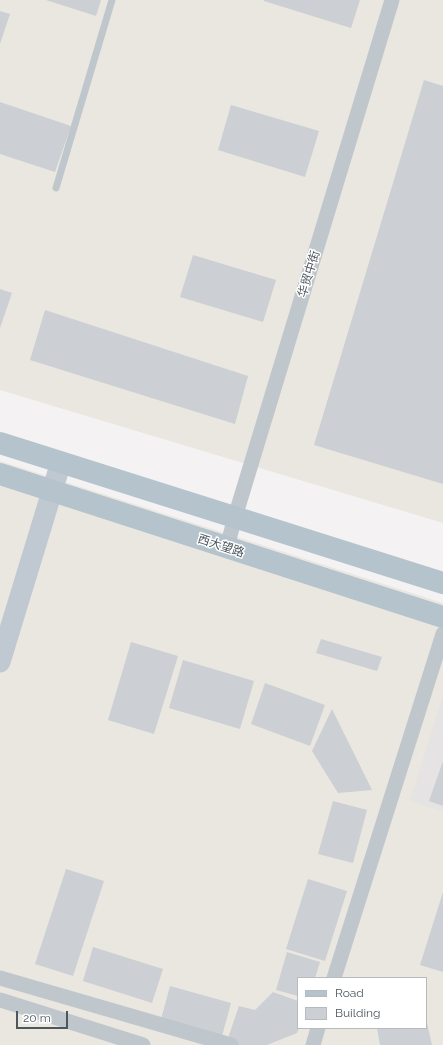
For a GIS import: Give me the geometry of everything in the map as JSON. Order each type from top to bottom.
[{"type":"main road","points":[[0,443],[443,583]]},
{"type":"main road","name":"西大望路","points":[[0,474],[443,617]]},
{"type":"street","name":"华贸中街","points":[[227,548],[235,517],[392,0]]},
{"type":"street","points":[[0,662],[61,462]]},
{"type":"street","points":[[334,977],[443,634]]},
{"type":"street","points":[[0,978],[231,1045]]},
{"type":"street","points":[[0,1000],[143,1045]]},
{"type":"street","points":[[313,1045],[318,1029]]},
{"type":"lane","points":[[56,188],[112,0]]},
{"type":"shaded area","points":[[0,0],[443,0],[443,523],[0,390]]},
{"type":"shaded area","points":[[0,461],[443,603],[443,1045],[0,1045]]},
{"type":"shaded area","points":[[443,695],[443,811],[410,801]]},
{"type":"building","points":[[46,0],[101,0],[96,16]]},
{"type":"building","points":[[264,0],[360,0],[351,28]]},
{"type":"building","points":[[0,11],[10,14],[0,44]]},
{"type":"building","points":[[424,80],[443,86],[443,484],[314,445]]},
{"type":"building","points":[[0,102],[71,126],[55,172],[0,154]]},
{"type":"building","points":[[231,105],[319,131],[305,177],[218,150]]},
{"type":"building","points":[[193,255],[276,280],[263,322],[180,297]]},
{"type":"building","points":[[0,289],[12,293],[0,328]]},
{"type":"building","points":[[45,310],[248,376],[235,424],[30,360]]},
{"type":"building","points":[[321,639],[382,657],[377,671],[316,653]]},
{"type":"building","points":[[131,642],[178,656],[154,734],[108,720]]},
{"type":"building","points":[[183,660],[254,681],[240,729],[169,708]]},
{"type":"building","points":[[265,683],[325,705],[310,746],[251,724]]},
{"type":"building","points":[[332,709],[372,790],[338,793],[312,751]]},
{"type":"building","points":[[443,761],[443,806],[429,801]]},
{"type":"building","points":[[333,801],[367,810],[353,863],[318,854]]},
{"type":"building","points":[[66,869],[104,881],[73,976],[35,964]]},
{"type":"building","points":[[308,879],[347,891],[325,961],[286,949]]},
{"type":"building","points":[[443,892],[443,972],[420,965]]},
{"type":"building","points":[[93,947],[163,969],[152,1003],[83,981]]},
{"type":"building","points":[[287,952],[320,962],[315,977],[297,977],[297,996],[276,990]]},
{"type":"building","points":[[170,986],[231,1003],[221,1040],[160,1023]]},
{"type":"building","points":[[273,992],[297,1001],[297,1029],[299,1029],[297,1033],[267,1045],[239,1045],[227,1041],[239,1006],[255,1010]]},
{"type":"building","points":[[427,1023],[432,1045],[380,1045],[377,1029],[427,1029]]}]
